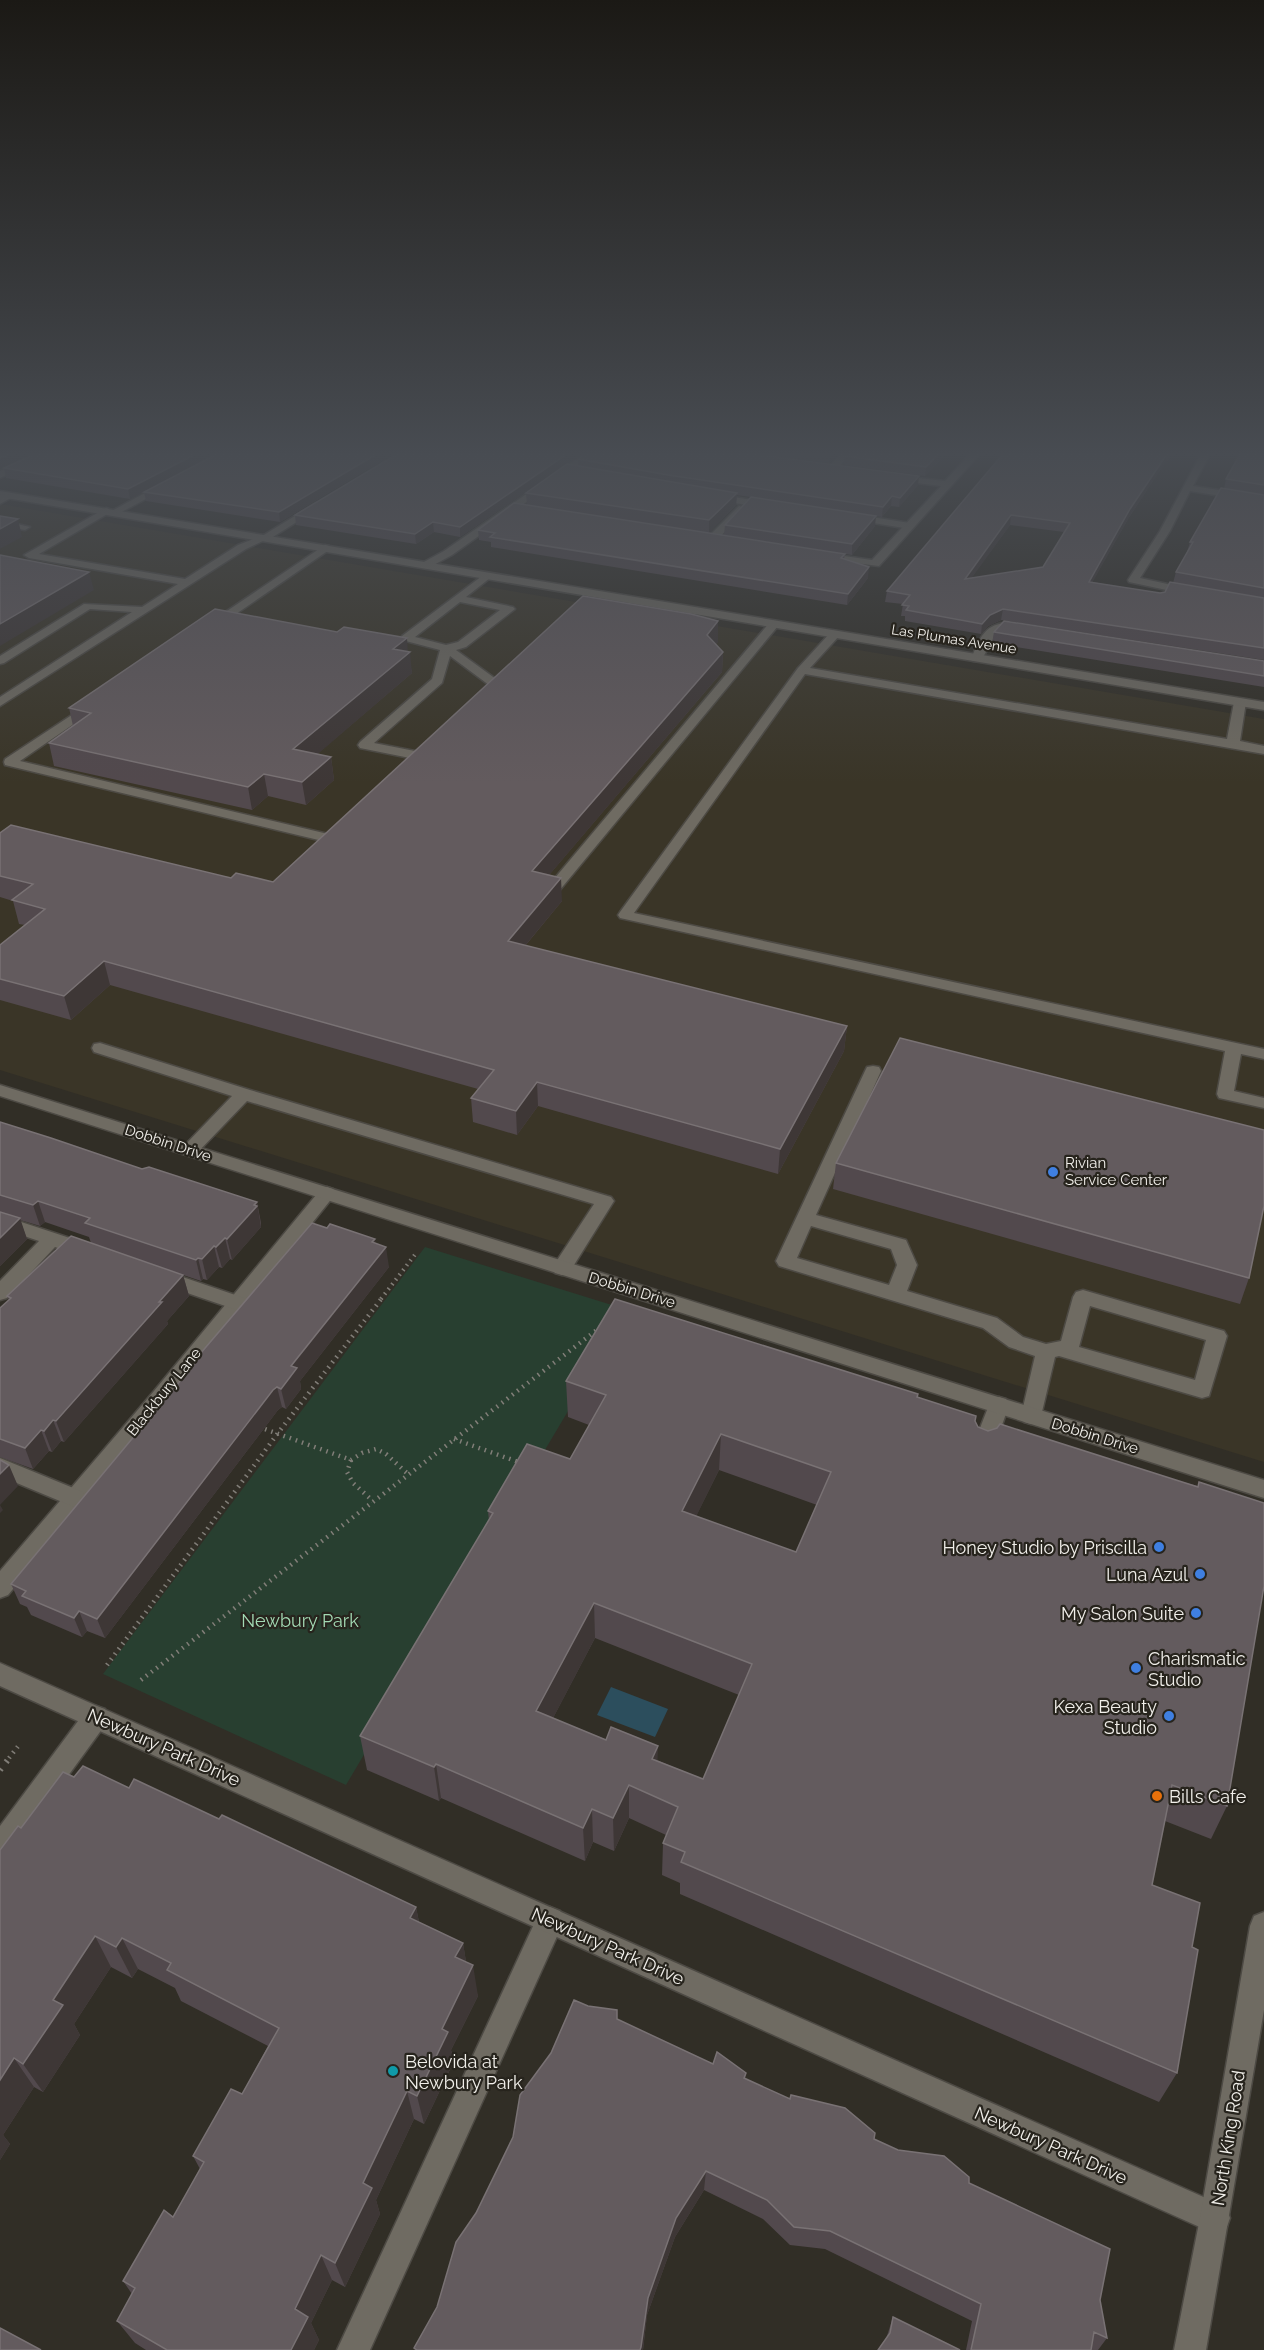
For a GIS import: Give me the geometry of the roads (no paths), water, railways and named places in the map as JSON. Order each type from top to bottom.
[{"type":"street","points":[[80,564],[187,582]]},
{"type":"street","points":[[0,702],[216,564]]},
{"type":"street","points":[[198,635],[302,564]]},
{"type":"street","name":"Las Plumas Avenue","points":[[413,564],[1264,706]]},
{"type":"street","points":[[426,566],[430,564]]},
{"type":"street","points":[[1144,564],[1133,580],[1197,593]]},
{"type":"street","points":[[471,709],[496,685],[446,648],[406,638],[486,576]]},
{"type":"street","points":[[446,648],[462,645],[508,609],[455,600]]},
{"type":"street","points":[[0,661],[88,606],[144,610]]},
{"type":"street","points":[[554,888],[774,624]]},
{"type":"street","points":[[977,659],[989,633],[995,627],[1001,624],[1035,629]]},
{"type":"street","points":[[834,634],[802,670],[624,915],[1264,1054]]},
{"type":"street","points":[[404,771],[424,752],[364,745],[438,680],[446,648]]},
{"type":"street","points":[[802,670],[1264,750]]},
{"type":"street","points":[[99,702],[10,762],[331,839],[355,816]]},
{"type":"street","points":[[1233,744],[1240,702]]},
{"type":"street","points":[[1234,1046],[1225,1094],[1264,1103]]},
{"type":"street","points":[[100,1048],[244,1094],[605,1201],[562,1268]]},
{"type":"street","points":[[873,1071],[786,1261],[990,1323],[1016,1342],[1046,1352],[1059,1348],[1068,1350],[1202,1390],[1217,1336],[1083,1297],[1068,1350]]},
{"type":"street","name":"Dobbin Drive","points":[[0,1090],[1264,1489]]},
{"type":"street","points":[[190,1150],[244,1094]]},
{"type":"street","name":"Blackbury Lane","points":[[0,1588],[161,1397],[327,1193]]},
{"type":"street","points":[[806,1218],[898,1245],[908,1265],[896,1293]]},
{"type":"street","points":[[0,1221],[106,1258]]},
{"type":"street","points":[[0,1293],[52,1239]]},
{"type":"street","points":[[150,1273],[237,1303]]},
{"type":"street","points":[[1031,1416],[1046,1352]]},
{"type":"street","points":[[980,1456],[999,1405]]},
{"type":"street","points":[[0,1467],[75,1498]]},
{"type":"street","name":"Newbury Park Drive","points":[[0,1674],[1215,2218]]},
{"type":"street","points":[[0,1848],[96,1717]]},
{"type":"street","points":[[353,2350],[550,1921]]},
{"type":"street","name":"North King Road","points":[[1190,2350],[1215,2218],[1264,1926]]},
{"type":"water","points":[[611,1687],[668,1709],[655,1737],[597,1715]]},
{"type":"place","name":"Rivian Service Center","points":[[1053,1172]]},
{"type":"place","name":"Honey Studio by Priscilla","points":[[1159,1547]]},
{"type":"place","name":"Luna Azul","points":[[1200,1574]]},
{"type":"place","name":"My Salon Suite","points":[[1196,1613]]},
{"type":"place","name":"Charismatic Studio","points":[[1136,1668]]},
{"type":"place","name":"Kexa Beauty Studio","points":[[1169,1716]]},
{"type":"place","name":"Bills Cafe","points":[[1157,1796]]},
{"type":"place","name":"Belovida at Newbury Park","points":[[393,2071]]},
{"type":"park label","name":"Newbury Park","points":[[300,1620]]}]
